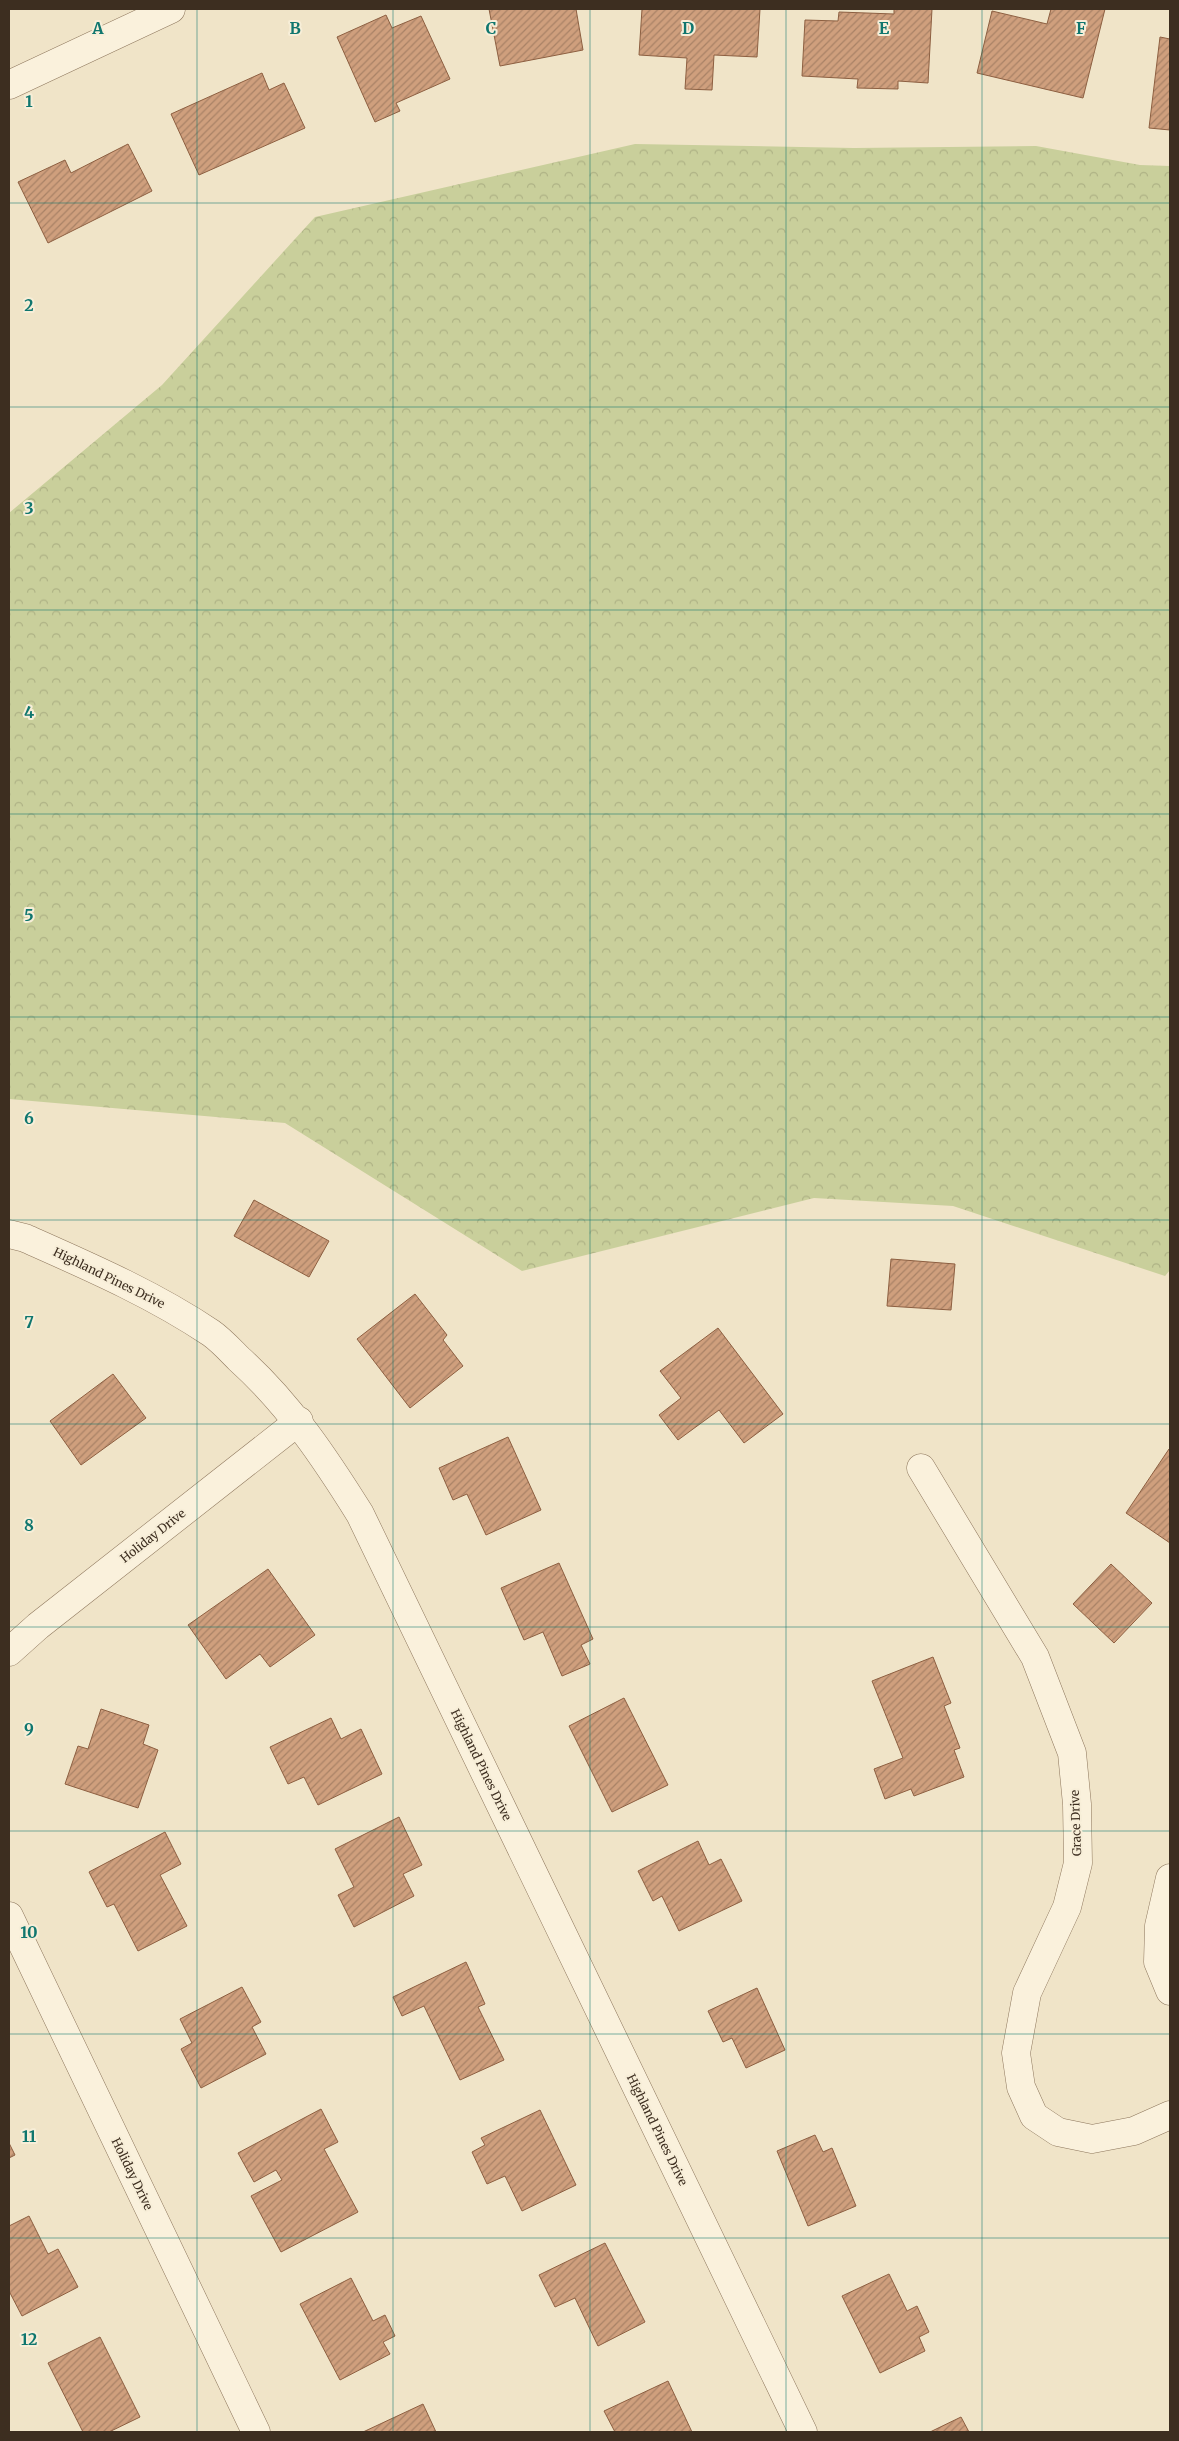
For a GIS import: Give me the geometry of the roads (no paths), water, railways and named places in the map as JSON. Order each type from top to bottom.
[{"type":"street","points":[[9,85],[171,9]]},
{"type":"street","name":"Highland Pines Drive","points":[[9,1234],[25,1238],[128,1285],[212,1334],[260,1379],[299,1422],[360,1514],[803,2432]]},
{"type":"street","name":"Holiday Drive","points":[[9,1652],[38,1626],[299,1422]]},
{"type":"street","name":"Grace Drive","points":[[921,1468],[1035,1657],[1072,1753],[1077,1804],[1078,1863],[1067,1907],[1027,1993],[1016,2053],[1021,2087],[1034,2116],[1058,2132],[1092,2139],[1134,2132],[1170,2115]]},
{"type":"street","points":[[1170,1878],[1159,1926],[1158,1962],[1170,1991]]},
{"type":"street","name":"Holiday Drive","points":[[9,1916],[256,2432]]}]
